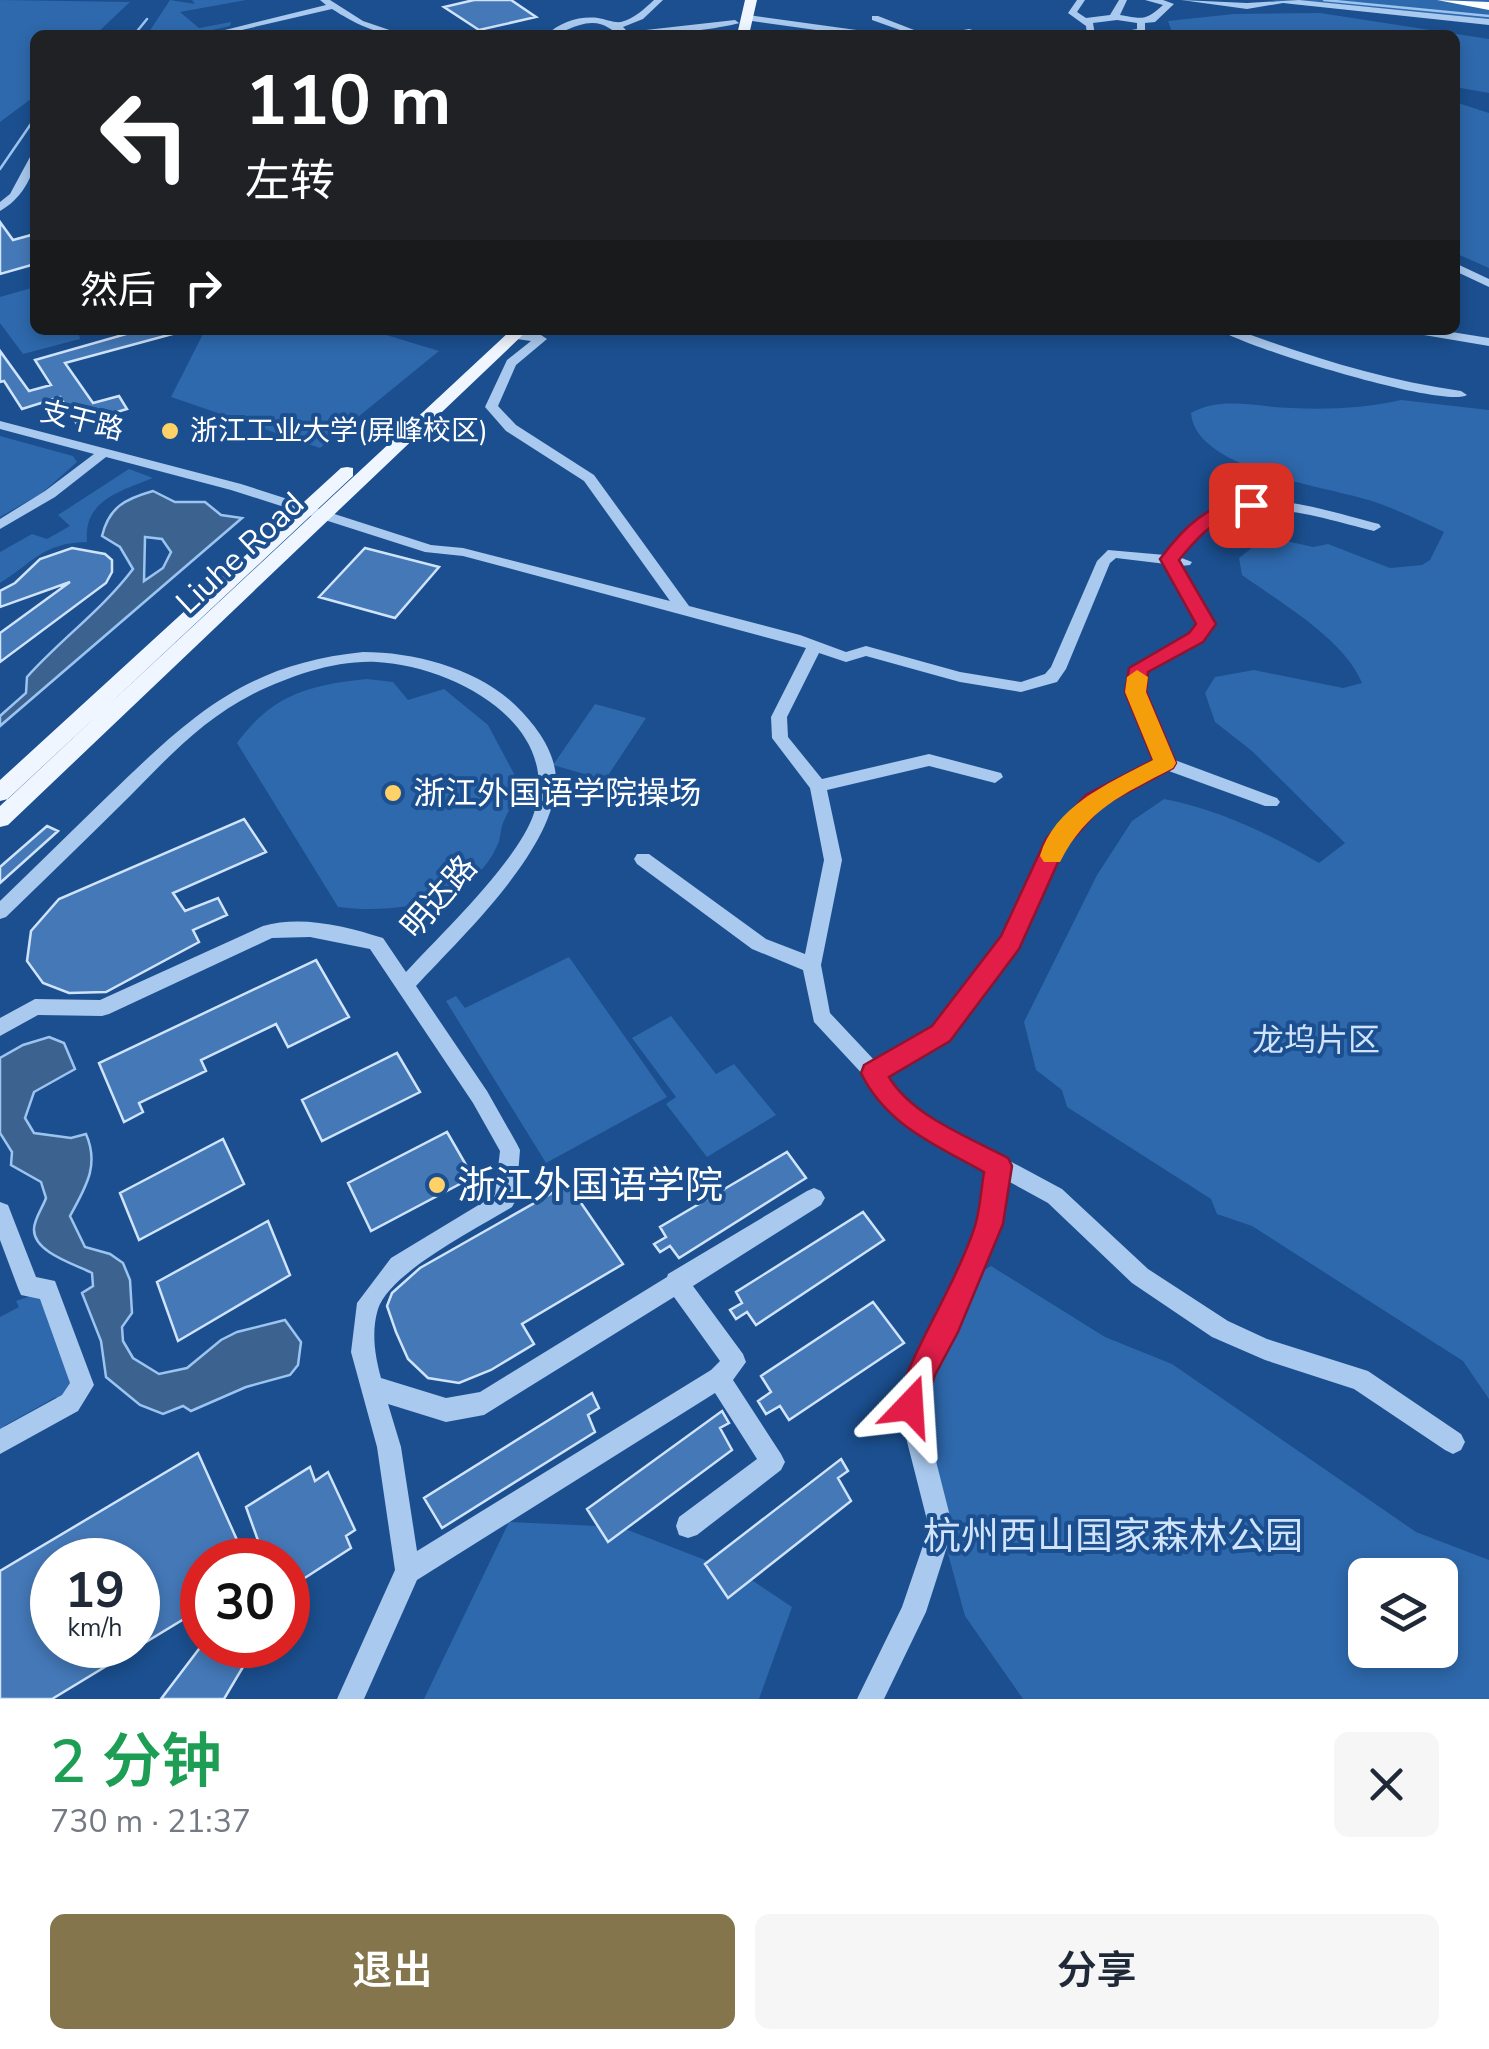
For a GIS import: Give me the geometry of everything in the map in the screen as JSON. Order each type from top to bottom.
[{"type":"highway","points":[[1444,0],[1489,4]]},
{"type":"highway","points":[[1472,0],[1489,4]]},
{"type":"main road","points":[[738,0],[738,25]]},
{"type":"main road","points":[[738,25],[751,0]]},
{"type":"main road","name":"Liuhe Road","points":[[0,793],[508,335]]},
{"type":"main road","name":"Liuhe Road","points":[[0,819],[316,512]]},
{"type":"street","points":[[557,30],[577,22],[618,26],[640,18],[658,0]]},
{"type":"street","points":[[1081,0],[1072,13],[1094,30]]},
{"type":"street","points":[[1117,18],[1114,14],[1124,0]]},
{"type":"street","points":[[1085,21],[1117,18],[1143,29],[1170,4],[1149,0]]},
{"type":"street","points":[[1185,0],[1247,6],[1282,1]]},
{"type":"street","points":[[1274,0],[1489,22]]},
{"type":"street","points":[[228,30],[328,3],[360,23],[383,30]]},
{"type":"street","points":[[861,30],[876,13],[912,30]]},
{"type":"street","points":[[682,30],[738,25],[813,30]]},
{"type":"street","points":[[618,26],[622,30]]},
{"type":"street","points":[[0,208],[14,196],[30,167]]},
{"type":"street","points":[[1460,269],[1489,284]]},
{"type":"street","points":[[524,335],[541,339],[510,363],[492,407],[511,428],[589,478],[684,609]]},
{"type":"street","points":[[1240,335],[1313,362],[1425,391],[1460,395]]},
{"type":"street","points":[[1448,335],[1489,342]]},
{"type":"street","name":"支干路","points":[[0,426],[316,512],[430,548],[463,552],[684,609],[815,645],[846,658],[866,652],[1021,688],[1051,678],[1058,668],[1104,561],[1112,554],[1125,552],[1177,560]]},
{"type":"street","points":[[0,525],[50,494],[104,452]]},
{"type":"street","points":[[1271,802],[1165,763],[1135,692],[1139,668],[1196,637],[1206,624],[1177,560],[1199,523],[1240,505],[1296,510],[1374,528]]},
{"type":"street","points":[[815,645],[779,716],[780,738],[818,786],[834,860],[812,965],[820,1016],[874,1073],[887,1097],[919,1122],[1055,1196],[1140,1276],[1220,1329],[1265,1349],[1360,1379],[1453,1442]]},
{"type":"street","name":"明达路","points":[[0,912],[191,726],[247,690],[317,666],[376,657],[443,669],[498,696],[540,748],[545,773],[544,807],[532,838],[407,983],[510,1150],[506,1200],[399,1265],[368,1303],[362,1352],[389,1446],[408,1571]]},
{"type":"street","points":[[818,786],[929,760],[995,777]]},
{"type":"street","points":[[874,1073],[941,1034],[1010,942],[1054,845],[1094,800],[1165,763]]},
{"type":"street","points":[[643,858],[759,944],[812,965]]},
{"type":"street","points":[[0,1028],[35,1007],[102,1008],[269,931],[299,926],[376,942],[407,983]]},
{"type":"street","points":[[870,1699],[912,1612],[942,1528],[910,1406],[922,1370],[948,1322],[990,1224],[998,1166]]},
{"type":"street","points":[[372,1388],[446,1410],[484,1403],[814,1198]]},
{"type":"street","points":[[0,1212],[29,1288],[47,1288],[82,1385],[70,1402],[0,1442]]},
{"type":"street","points":[[350,1699],[408,1571],[719,1378],[735,1362],[676,1281]]},
{"type":"street","points":[[688,1526],[773,1462],[719,1378]]},
{"type":"green space","points":[[0,0],[130,2],[100,30],[30,30],[30,100],[0,122]]},
{"type":"green space","points":[[170,0],[195,4],[192,0],[246,0],[180,12],[199,28],[231,22],[230,26],[212,30],[150,30]]},
{"type":"green space","points":[[1271,0],[1489,0],[1489,23],[1292,4]]},
{"type":"green space","points":[[1320,13],[1430,30],[1171,30],[1168,21],[1234,14]]},
{"type":"green space","points":[[1460,35],[1489,39],[1489,93],[1460,88]]},
{"type":"green space","points":[[1460,104],[1489,113],[1489,268],[1460,255]]},
{"type":"green space","points":[[30,288],[30,335],[79,335],[80,339],[23,354],[0,323],[0,297]]},
{"type":"green space","points":[[202,335],[386,335],[439,351],[320,448],[171,397]]},
{"type":"green space","name":"龙坞片区","points":[[1401,400],[1489,410],[1489,1399],[1463,1361],[1252,1226],[1217,1214],[1211,1199],[1067,1107],[1062,1090],[1036,1070],[1024,1022],[1097,875],[1132,821],[1164,799],[1244,824],[1319,863],[1345,843],[1252,751],[1215,722],[1205,693],[1215,677],[1254,670],[1343,688],[1362,683],[1341,651],[1326,637],[1242,575],[1239,558],[1258,543],[1282,540],[1313,547],[1328,544],[1390,568],[1422,565],[1430,560],[1444,532],[1372,501],[1238,462],[1214,449],[1198,433],[1191,413],[1227,404],[1333,408]]},
{"type":"green space","points":[[0,436],[73,456],[77,462],[42,493],[0,517]]},
{"type":"green space","points":[[129,469],[153,478],[106,499],[91,516],[87,542],[49,550],[0,583],[0,552],[32,534],[47,539],[70,526],[58,515]]},
{"type":"green space","name":"浙江外国语学院操场","points":[[367,679],[393,682],[408,700],[444,689],[488,725],[521,787],[498,843],[485,866],[469,881],[429,901],[383,909],[338,907],[237,743],[264,714],[293,695]]},
{"type":"green space","points":[[595,704],[646,718],[605,780],[553,765]]},
{"type":"green space","points":[[569,957],[667,1097],[546,1163],[446,1001],[456,996],[465,1008]]},
{"type":"green space","points":[[671,1016],[716,1074],[734,1064],[776,1115],[707,1157],[666,1104],[676,1097],[632,1038]]},
{"type":"green space","name":"杭州西山国家森林公园","points":[[991,1266],[1105,1337],[1172,1364],[1416,1532],[1489,1560],[1489,1699],[1023,1699],[965,1616],[908,1407],[934,1345],[947,1293]]},
{"type":"green space","points":[[40,1293],[75,1381],[58,1403],[56,1397],[4,1426],[6,1432],[0,1435],[0,1317],[19,1307],[16,1301]]},
{"type":"green space","points":[[509,1522],[620,1527],[744,1575],[792,1607],[759,1699],[424,1699]]},
{"type":"shaded area","points":[[153,491],[175,502],[205,502],[221,515],[242,518],[0,726],[0,716],[26,693],[27,677],[133,569],[120,547],[102,536],[114,511],[126,501]],"holes":[[[145,537],[162,539],[171,552],[163,568],[144,581]]]},
{"type":"shaded area","points":[[49,1037],[64,1043],[75,1069],[34,1092],[25,1118],[34,1133],[71,1138],[86,1134],[91,1167],[70,1216],[85,1247],[110,1254],[123,1263],[130,1280],[132,1313],[122,1327],[123,1341],[133,1358],[159,1374],[187,1368],[237,1332],[285,1320],[301,1342],[298,1365],[290,1375],[246,1387],[191,1411],[183,1406],[163,1414],[140,1405],[106,1377],[101,1341],[82,1293],[93,1286],[92,1273],[47,1251],[35,1237],[37,1217],[46,1198],[41,1182],[11,1165],[12,1152],[0,1133],[0,1058]]},
{"type":"building","points":[[474,0],[511,0],[536,17],[479,30],[444,7]]},
{"type":"building","points":[[0,222],[13,240],[30,235],[30,265],[0,274]]},
{"type":"building","points":[[122,335],[169,335],[65,363],[93,403],[119,396],[127,409],[77,424],[60,397],[22,409],[4,381],[0,382],[0,351],[29,391],[51,385],[35,360]]},
{"type":"building","points":[[72,548],[105,554],[112,560],[112,572],[106,583],[0,662],[0,633],[70,582],[0,607],[0,591],[15,583],[40,559]]},
{"type":"building","points":[[365,548],[439,567],[395,618],[319,597]]},
{"type":"building","points":[[244,819],[266,852],[173,893],[185,911],[218,898],[227,915],[193,930],[199,942],[106,992],[69,993],[43,983],[27,961],[31,931],[59,899]]},
{"type":"building","points":[[47,826],[58,831],[0,883],[0,867]]},
{"type":"building","points":[[316,960],[349,1017],[288,1047],[276,1024],[201,1060],[206,1071],[139,1103],[143,1112],[124,1122],[99,1063]]},
{"type":"building","points":[[397,1053],[420,1092],[322,1141],[302,1100]]},
{"type":"building","points":[[447,1132],[473,1177],[371,1231],[348,1183]]},
{"type":"building","points":[[223,1139],[244,1184],[139,1240],[120,1193]]},
{"type":"building","points":[[787,1152],[806,1178],[679,1258],[670,1246],[660,1252],[654,1244],[666,1237],[660,1227]]},
{"type":"building","points":[[568,1184],[623,1264],[522,1324],[534,1344],[491,1370],[459,1383],[428,1378],[408,1359],[396,1332],[387,1306],[392,1293],[420,1268]]},
{"type":"building","points":[[863,1212],[884,1240],[756,1325],[747,1312],[736,1319],[730,1310],[742,1303],[736,1292]]},
{"type":"building","points":[[268,1221],[290,1275],[178,1341],[157,1282]]},
{"type":"building","points":[[873,1302],[904,1343],[789,1420],[780,1406],[766,1414],[758,1401],[771,1392],[761,1376]]},
{"type":"building","points":[[592,1393],[599,1408],[588,1415],[595,1432],[442,1528],[424,1498]]},
{"type":"building","points":[[722,1411],[729,1423],[720,1428],[732,1450],[608,1542],[587,1509]]},
{"type":"building","points":[[198,1453],[236,1538],[180,1538],[180,1621],[160,1633],[160,1538],[55,1538]]},
{"type":"building","points":[[841,1459],[848,1471],[838,1478],[851,1501],[728,1598],[705,1564]]},
{"type":"building","points":[[310,1467],[315,1481],[328,1472],[355,1530],[346,1536],[351,1548],[310,1575],[310,1538],[257,1538],[246,1507]]},
{"type":"building","points":[[30,1553],[30,1668],[103,1668],[52,1699],[0,1699],[0,1571]]},
{"type":"building","points":[[185,1668],[242,1668],[224,1699],[161,1699]]},
{"type":"waterway","points":[[1324,0],[1489,16]]},
{"type":"waterway","points":[[138,30],[147,19]]},
{"type":"waterway","points":[[0,169],[30,125]]},
{"type":"slow traffic","points":[[1052,856],[1054,845],[1094,800],[1165,763],[1135,692],[1137,677]]},
{"type":"place","name":"浙江工业大学(屏峰校区)","points":[[170,431]]},
{"type":"place","name":"浙江外国语学院操场","points":[[393,793]]},
{"type":"place","name":"浙江外国语学院","points":[[437,1185]]},
{"type":"route","points":[[910,1406],[922,1370],[948,1322],[990,1224],[998,1166],[919,1122],[887,1097],[874,1073],[941,1034],[1010,942],[1054,845],[1094,800],[1165,763],[1135,692],[1139,668],[1196,637],[1206,624],[1170,559],[1199,523],[1240,505],[1251,505]]}]
